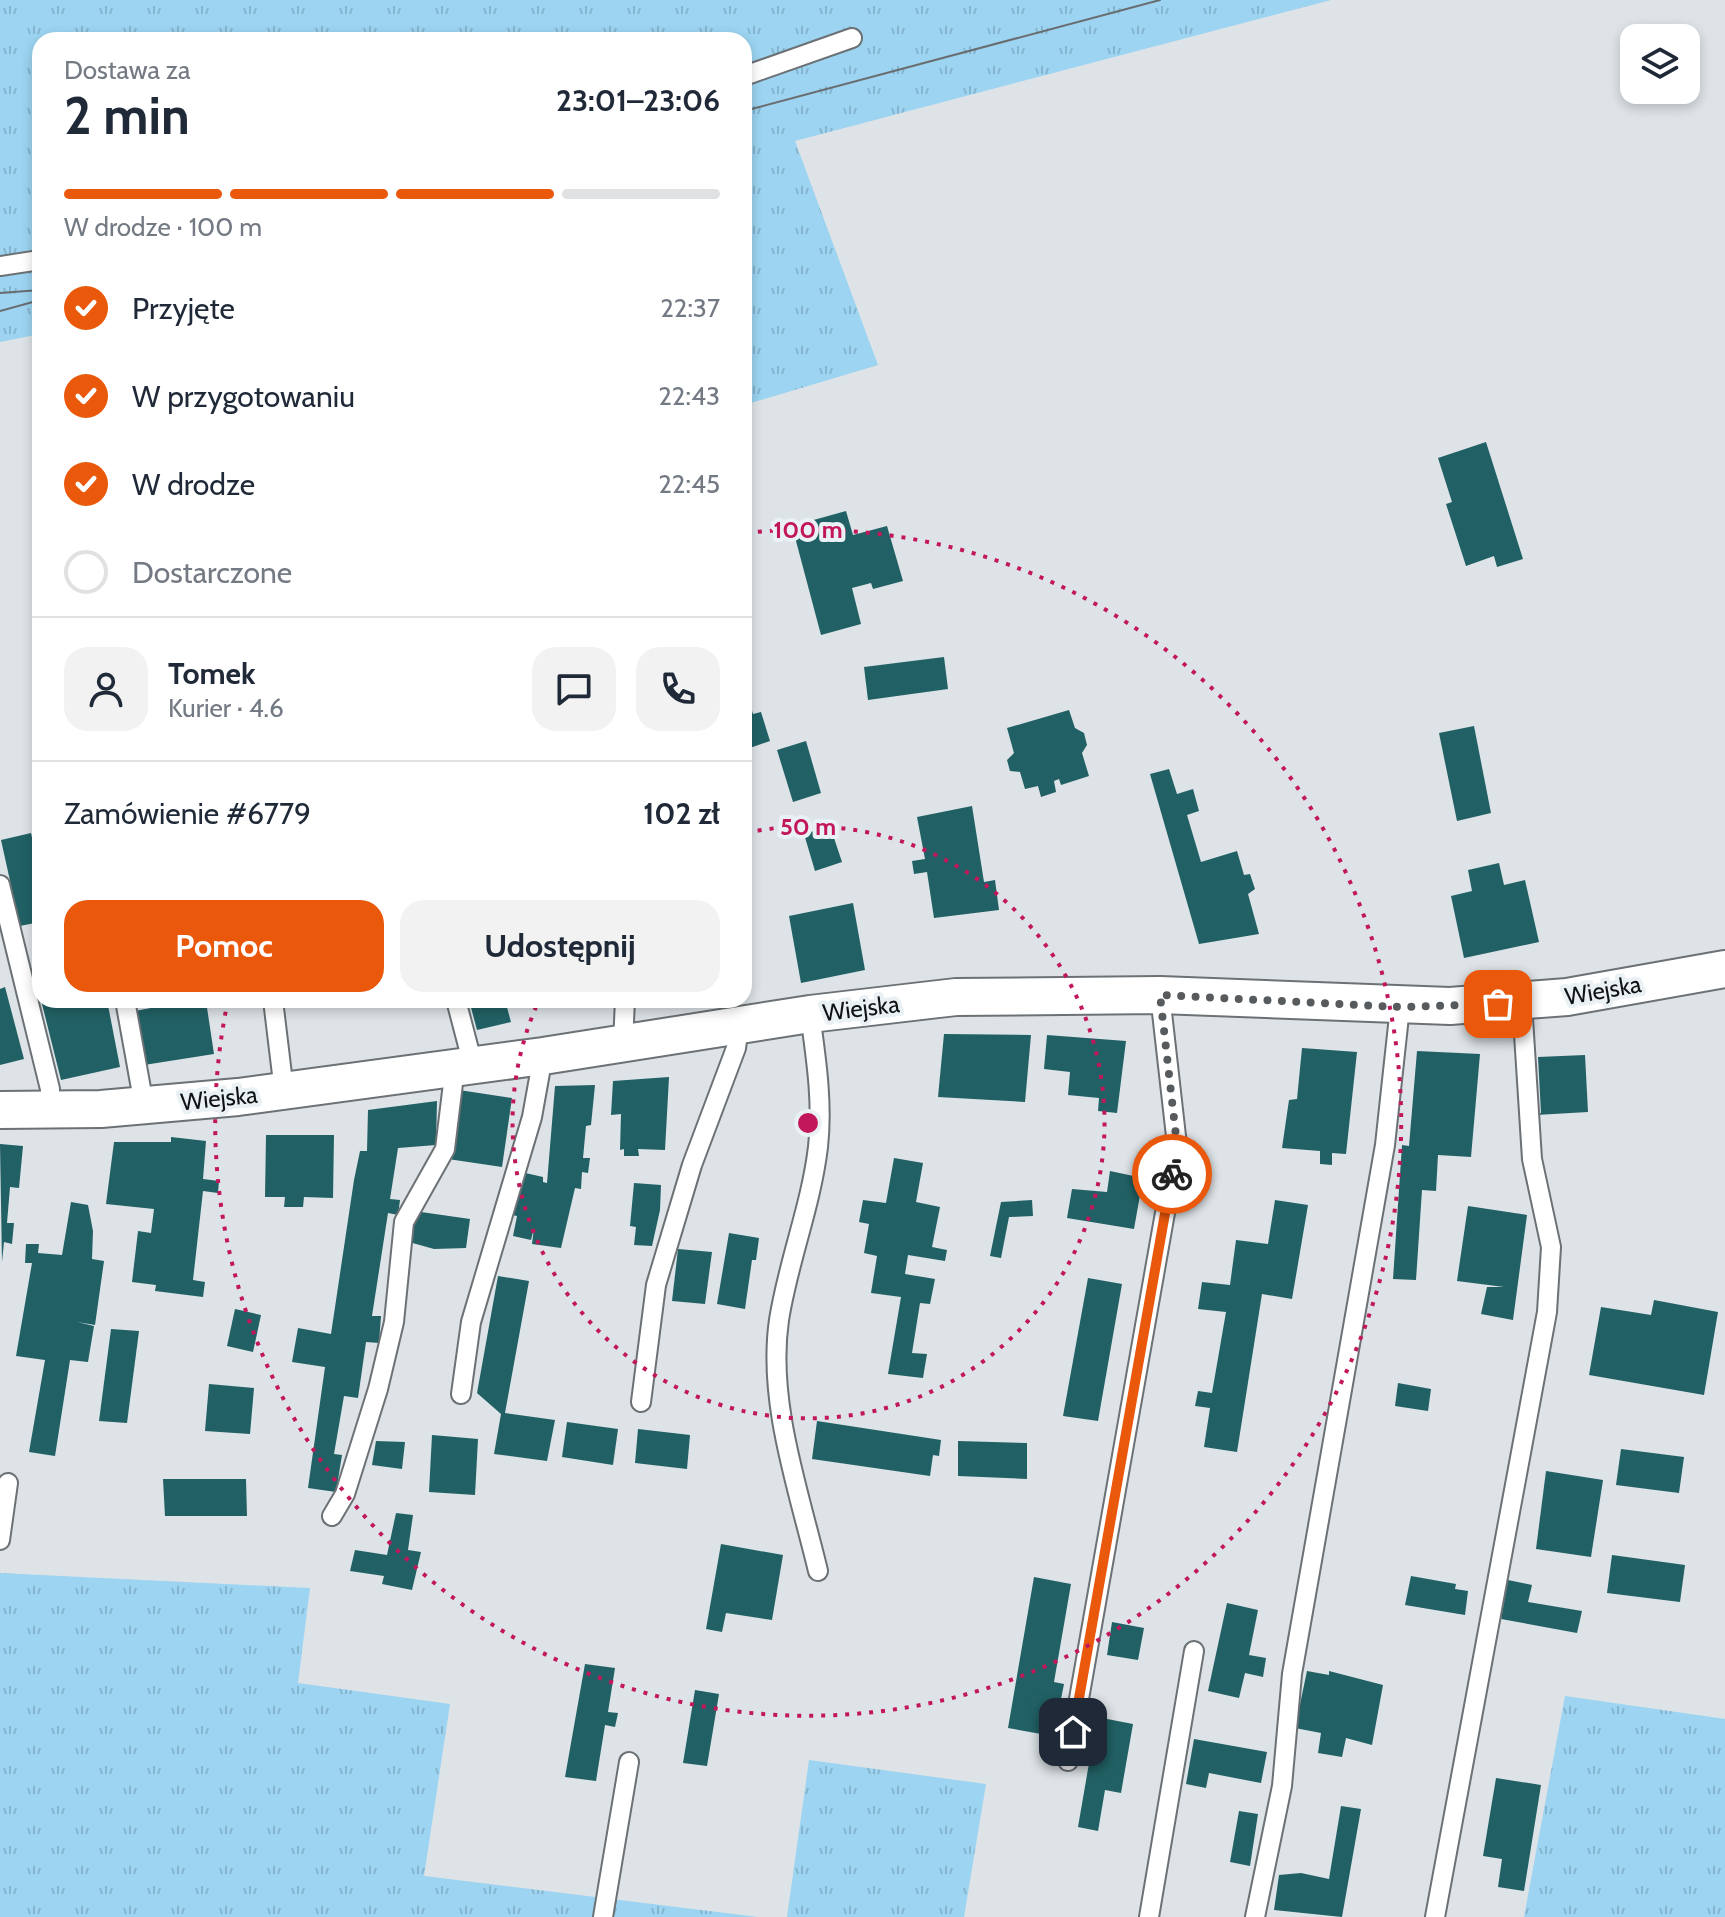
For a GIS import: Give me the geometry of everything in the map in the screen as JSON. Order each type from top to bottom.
[{"type":"street","name":"Wiejska","points":[[0,1110],[50,1111],[144,1105],[284,1091],[543,1056],[810,1014],[956,997],[1160,995],[1400,1007],[1522,1003],[1725,969]]},
{"type":"lane","points":[[752,73],[852,38]]},
{"type":"lane","points":[[0,266],[32,261]]},
{"type":"lane","points":[[0,885],[50,1089],[50,1111]]},
{"type":"lane","points":[[1068,1761],[1177,1145],[1160,995]]},
{"type":"lane","points":[[1435,1917],[1547,1312],[1551,1247],[1532,1159],[1522,1003]]},
{"type":"lane","points":[[1255,1917],[1282,1786],[1292,1674],[1385,1145],[1400,1007]]},
{"type":"lane","points":[[126,1008],[144,1105]]},
{"type":"lane","points":[[274,1008],[284,1091]]},
{"type":"lane","points":[[332,1516],[345,1494],[378,1389],[394,1322],[404,1222],[445,1149],[464,1066],[457,1008]]},
{"type":"lane","points":[[623,1043],[625,1008]]},
{"type":"lane","points":[[810,1014],[819,1080],[818,1146],[779,1320],[778,1388],[818,1571]]},
{"type":"lane","points":[[641,1402],[656,1285],[692,1165],[736,1048],[739,1026]]},
{"type":"lane","points":[[461,1394],[471,1322],[532,1117],[543,1056]]},
{"type":"lane","points":[[0,1540],[8,1483]]},
{"type":"lane","points":[[1149,1917],[1194,1651]]},
{"type":"lane","points":[[603,1917],[629,1762]]},
{"type":"green space","points":[[0,0],[1331,0],[795,141],[878,365],[752,403],[752,32],[32,32],[32,336],[0,342]]},
{"type":"green space","points":[[0,1573],[310,1588],[298,1683],[450,1704],[424,1876],[758,1917],[0,1917]]},
{"type":"green space","points":[[1565,1696],[1725,1719],[1725,1917],[1524,1917]]},
{"type":"green space","points":[[809,1760],[986,1784],[964,1917],[787,1917]]},
{"type":"building","points":[[1486,442],[1523,559],[1497,567],[1494,556],[1466,566],[1446,504],[1452,502],[1438,458]]},
{"type":"building","points":[[846,511],[853,535],[887,526],[903,581],[873,589],[871,583],[852,588],[861,624],[821,635],[792,526]]},
{"type":"building","points":[[944,657],[948,689],[868,700],[864,667]]},
{"type":"building","points":[[1069,710],[1075,728],[1084,733],[1087,745],[1082,753],[1089,776],[1061,785],[1059,779],[1054,781],[1056,792],[1041,797],[1038,786],[1025,789],[1020,772],[1010,771],[1007,760],[1014,753],[1007,728]]},
{"type":"building","points":[[752,711],[753,714],[761,712],[770,741],[752,747]]},
{"type":"building","points":[[1474,726],[1491,813],[1457,821],[1439,733]]},
{"type":"building","points":[[806,741],[821,793],[793,802],[777,750]]},
{"type":"building","points":[[1169,769],[1177,794],[1193,789],[1199,811],[1187,815],[1201,862],[1237,851],[1244,875],[1250,874],[1255,889],[1248,894],[1259,934],[1199,944],[1150,774]]},
{"type":"building","points":[[972,806],[984,882],[995,880],[999,910],[934,918],[927,872],[914,874],[912,861],[925,859],[917,817]]},
{"type":"building","points":[[830,826],[842,862],[815,871],[804,834]]},
{"type":"building","points":[[31,833],[32,924],[20,926],[1,840]]},
{"type":"building","points":[[1499,863],[1504,885],[1525,880],[1539,942],[1464,958],[1451,896],[1472,891],[1468,870]]},
{"type":"building","points":[[853,903],[865,970],[801,983],[789,916]]},
{"type":"building","points":[[5,987],[24,1059],[0,1065],[0,989]]},
{"type":"building","points":[[43,1008],[109,1008],[120,1067],[61,1080]]},
{"type":"building","points":[[207,1008],[214,1054],[144,1065],[135,1011]]},
{"type":"building","points":[[471,1008],[507,1008],[511,1022],[477,1030]]},
{"type":"building","points":[[944,1034],[1031,1035],[1025,1102],[938,1097]]},
{"type":"building","points":[[1047,1035],[1126,1041],[1117,1113],[1098,1111],[1099,1098],[1068,1095],[1070,1072],[1044,1069]]},
{"type":"building","points":[[1302,1048],[1357,1052],[1346,1154],[1332,1153],[1332,1165],[1320,1164],[1320,1151],[1282,1148],[1289,1100],[1297,1099]]},
{"type":"building","points":[[1417,1051],[1480,1054],[1471,1157],[1438,1155],[1436,1191],[1422,1190],[1416,1280],[1393,1279],[1402,1145],[1409,1146]]},
{"type":"building","points":[[1585,1055],[1588,1112],[1536,1115],[1541,1113],[1538,1057]]},
{"type":"building","points":[[669,1077],[665,1150],[638,1149],[639,1156],[624,1156],[624,1149],[620,1150],[621,1114],[611,1115],[613,1081]]},
{"type":"building","points":[[595,1085],[591,1125],[586,1126],[583,1158],[590,1158],[588,1173],[582,1172],[581,1189],[575,1188],[561,1248],[532,1244],[534,1228],[531,1240],[513,1236],[517,1216],[512,1215],[521,1172],[543,1177],[543,1182],[547,1183],[555,1086]]},
{"type":"building","points":[[459,1090],[512,1098],[502,1167],[448,1159]]},
{"type":"building","points":[[437,1101],[436,1145],[398,1148],[390,1199],[400,1200],[398,1215],[388,1213],[372,1316],[381,1316],[379,1343],[366,1342],[358,1398],[344,1396],[334,1454],[342,1455],[336,1492],[308,1488],[325,1367],[292,1362],[298,1328],[331,1334],[354,1180],[360,1151],[367,1151],[368,1110]]},
{"type":"building","points":[[266,1135],[334,1135],[333,1198],[304,1197],[303,1207],[284,1207],[285,1197],[265,1197]]},
{"type":"building","points":[[171,1137],[206,1141],[203,1179],[219,1181],[218,1193],[203,1191],[193,1280],[205,1282],[203,1297],[155,1291],[156,1285],[132,1282],[138,1231],[151,1233],[154,1209],[106,1204],[114,1142],[171,1142]]},
{"type":"building","points":[[0,1144],[23,1146],[19,1188],[10,1187],[7,1223],[14,1223],[12,1244],[4,1242],[2,1262]]},
{"type":"building","points":[[894,1158],[923,1163],[916,1202],[940,1207],[932,1247],[947,1250],[945,1261],[908,1255],[905,1274],[935,1279],[930,1304],[920,1303],[912,1353],[927,1354],[923,1378],[888,1374],[901,1297],[871,1293],[877,1256],[864,1253],[869,1224],[859,1222],[863,1200],[886,1203]]},
{"type":"building","points":[[1110,1171],[1143,1178],[1134,1229],[1067,1218],[1072,1189],[1107,1192]]},
{"type":"building","points":[[634,1183],[661,1185],[660,1210],[652,1246],[634,1245],[636,1227],[630,1226]]},
{"type":"building","points":[[1032,1200],[1033,1216],[1009,1217],[1001,1258],[990,1256],[1001,1202]]},
{"type":"building","points":[[1275,1200],[1308,1205],[1292,1299],[1262,1294],[1237,1452],[1204,1447],[1210,1408],[1195,1406],[1198,1391],[1212,1393],[1226,1312],[1198,1309],[1202,1282],[1230,1285],[1236,1240],[1268,1244]]},
{"type":"building","points":[[71,1202],[88,1205],[93,1231],[92,1259],[104,1261],[95,1325],[77,1322],[94,1326],[88,1362],[70,1360],[55,1456],[29,1452],[45,1360],[16,1356],[32,1263],[25,1263],[26,1244],[39,1244],[38,1253],[62,1255]]},
{"type":"building","points":[[1468,1206],[1527,1215],[1513,1320],[1481,1314],[1487,1287],[1504,1287],[1457,1281]]},
{"type":"building","points":[[414,1211],[470,1219],[466,1248],[434,1249],[409,1242]]},
{"type":"building","points":[[729,1233],[759,1238],[756,1260],[752,1260],[745,1309],[717,1304]]},
{"type":"building","points":[[678,1249],[712,1252],[705,1304],[672,1301]]},
{"type":"building","points":[[498,1276],[529,1281],[505,1413],[555,1420],[547,1461],[494,1454],[501,1414],[477,1393]]},
{"type":"building","points":[[1088,1278],[1122,1284],[1098,1421],[1063,1416]]},
{"type":"building","points":[[1654,1300],[1718,1312],[1704,1395],[1589,1375],[1601,1307],[1651,1315]]},
{"type":"building","points":[[235,1309],[261,1315],[253,1352],[227,1346]]},
{"type":"building","points":[[111,1329],[139,1331],[127,1423],[99,1421]]},
{"type":"building","points":[[1398,1383],[1431,1389],[1428,1411],[1395,1406]]},
{"type":"building","points":[[209,1384],[254,1388],[250,1434],[205,1431]]},
{"type":"building","points":[[817,1421],[941,1440],[939,1456],[933,1455],[930,1476],[812,1459]]},
{"type":"building","points":[[567,1422],[618,1429],[613,1465],[562,1457]]},
{"type":"building","points":[[638,1429],[690,1435],[687,1469],[635,1463]]},
{"type":"building","points":[[432,1435],[478,1439],[475,1495],[429,1492]]},
{"type":"building","points":[[376,1441],[405,1442],[402,1469],[372,1465]]},
{"type":"building","points":[[958,1441],[1027,1443],[1027,1479],[958,1476]]},
{"type":"building","points":[[1621,1449],[1684,1457],[1679,1493],[1616,1485]]},
{"type":"building","points":[[1546,1471],[1603,1480],[1591,1557],[1536,1549]]},
{"type":"building","points":[[163,1479],[246,1479],[247,1516],[165,1516]]},
{"type":"building","points":[[396,1513],[413,1515],[408,1550],[421,1552],[412,1590],[382,1584],[384,1576],[350,1571],[355,1550],[387,1555]]},
{"type":"building","points":[[721,1544],[783,1555],[772,1620],[726,1613],[722,1632],[706,1629]]},
{"type":"building","points":[[1612,1555],[1685,1565],[1680,1602],[1607,1593]]},
{"type":"building","points":[[1411,1576],[1456,1584],[1455,1589],[1468,1591],[1465,1615],[1405,1605]]},
{"type":"building","points":[[1034,1577],[1071,1584],[1054,1682],[1064,1684],[1060,1704],[1047,1701],[1041,1734],[1008,1728]]},
{"type":"building","points":[[1508,1580],[1532,1585],[1528,1602],[1582,1611],[1577,1633],[1501,1619]]},
{"type":"building","points":[[1227,1603],[1258,1610],[1249,1655],[1266,1658],[1263,1677],[1245,1673],[1239,1698],[1208,1691]]},
{"type":"building","points":[[1112,1622],[1144,1628],[1138,1660],[1107,1655]]},
{"type":"building","points":[[585,1664],[615,1668],[608,1712],[618,1713],[615,1727],[605,1725],[596,1781],[565,1777]]},
{"type":"building","points":[[1307,1671],[1329,1675],[1329,1671],[1383,1685],[1372,1745],[1346,1738],[1342,1757],[1318,1753],[1321,1733],[1295,1728]]},
{"type":"building","points":[[695,1690],[719,1694],[707,1766],[683,1763]]},
{"type":"building","points":[[1097,1717],[1133,1724],[1121,1793],[1105,1790],[1098,1831],[1078,1827]]},
{"type":"building","points":[[1194,1739],[1267,1752],[1261,1783],[1209,1773],[1206,1788],[1186,1784]]},
{"type":"building","points":[[1496,1778],[1541,1785],[1524,1891],[1498,1887],[1502,1859],[1483,1856]]},
{"type":"building","points":[[1341,1806],[1361,1809],[1342,1917],[1274,1910],[1279,1875],[1301,1873],[1329,1879]]},
{"type":"building","points":[[1239,1811],[1258,1814],[1250,1866],[1230,1862]]},
{"type":"tram line","points":[[752,109],[1160,0]]},
{"type":"tram line","points":[[0,293],[32,291]]},
{"type":"tram line","points":[[0,311],[32,302]]},
{"type":"way so far","points":[[1172,1174],[1177,1145],[1160,995],[1400,1007],[1498,1004]]},
{"type":"route","points":[[1073,1732],[1172,1174]]}]
